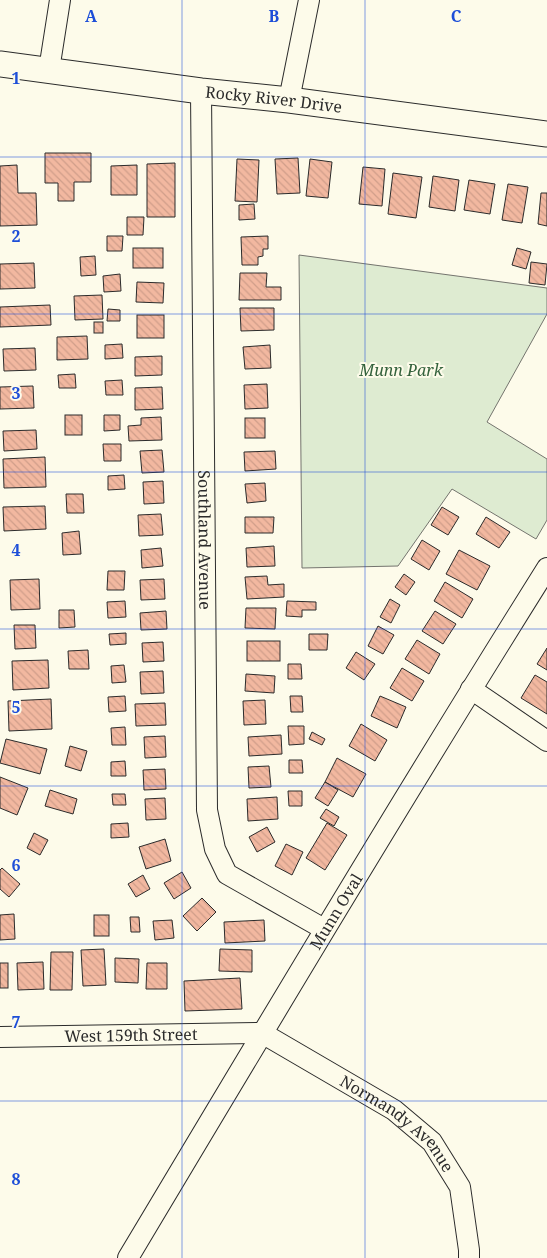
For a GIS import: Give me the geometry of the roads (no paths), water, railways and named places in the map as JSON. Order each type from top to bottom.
[{"type":"main road","name":"Rocky River Drive","points":[[0,64],[547,134]]},
{"type":"street","points":[[49,70],[60,0]]},
{"type":"street","points":[[289,100],[309,0]]},
{"type":"street","name":"Southland Avenue","points":[[200,91],[207,810],[215,849],[228,874],[324,929]]},
{"type":"street","name":"Munn Oval","points":[[128,1258],[324,929],[547,568]]},
{"type":"street","points":[[471,689],[547,741]]},
{"type":"street","name":"West 159th Street","points":[[0,1038],[262,1033]]},
{"type":"street","name":"Normandy Avenue","points":[[262,1033],[394,1110],[432,1142],[460,1188],[469,1258]]},
{"type":"park label","name":"Munn Park","points":[[401,370]]}]
